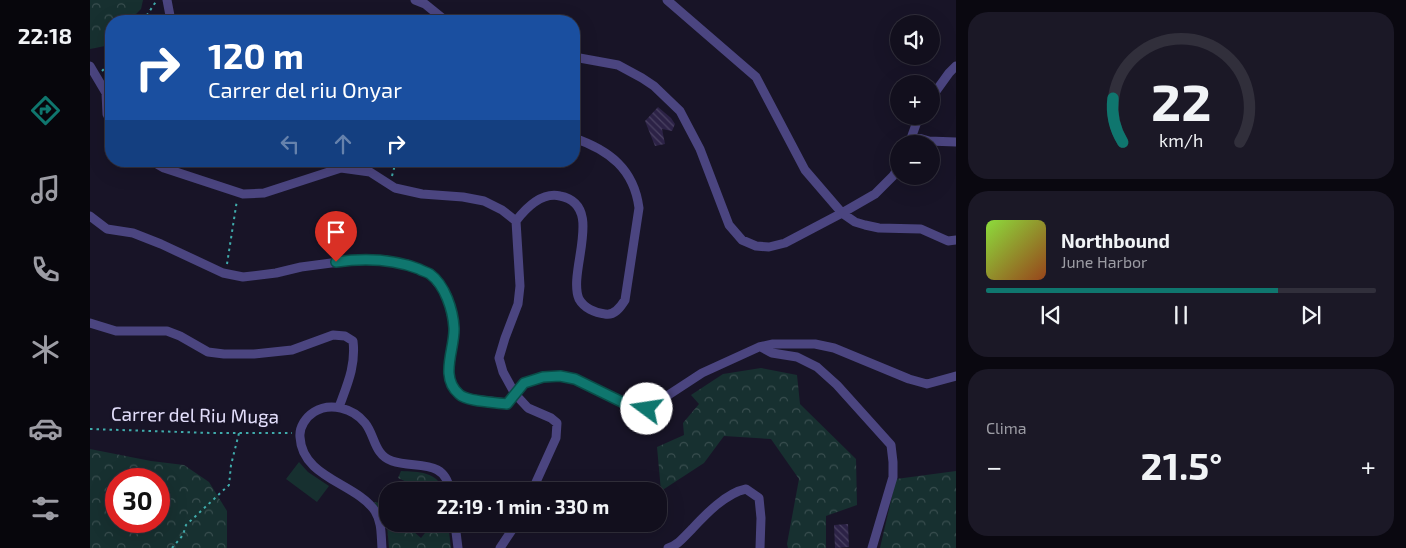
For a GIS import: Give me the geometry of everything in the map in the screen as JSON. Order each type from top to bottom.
[{"type":"street","points":[[167,0],[170,15]]},
{"type":"street","points":[[415,0],[424,4],[438,15]]},
{"type":"street","points":[[667,0],[756,76],[805,170],[842,213],[855,222],[865,225],[879,228],[922,229],[948,240],[956,240]]},
{"type":"street","points":[[580,57],[618,65],[634,73],[654,86],[680,111],[700,149],[729,225],[742,240],[756,246],[769,247],[785,243],[875,194],[890,179]]},
{"type":"street","points":[[90,66],[105,91]]},
{"type":"street","points":[[940,86],[956,66]]},
{"type":"street","points":[[536,482],[556,438],[557,422],[528,408],[515,394],[503,372],[499,358],[518,304],[520,286],[516,221],[528,206],[544,198],[558,195],[572,199],[580,210],[584,224],[577,284],[579,299],[585,306],[596,313],[609,315],[620,309],[625,300],[639,208],[637,193],[632,180],[614,158],[594,145],[580,140]]},
{"type":"street","points":[[940,141],[956,142]]},
{"type":"street","points":[[162,167],[243,194],[264,193],[341,168],[370,172],[395,188],[422,194],[463,197],[484,201],[502,210],[516,221]]},
{"type":"street","points":[[90,216],[107,229],[140,236],[226,274],[243,276],[276,273],[301,267],[354,260],[376,260],[407,264],[430,274],[447,295],[454,328],[449,376],[459,395],[473,399],[507,404],[524,383],[543,377],[560,376],[575,379],[624,403],[647,409],[702,373],[761,347],[772,344],[792,343],[815,344],[834,348],[908,379],[927,384],[956,376]]},
{"type":"street","points":[[90,323],[116,331],[167,332],[180,336],[208,352],[224,354],[254,354],[292,350],[333,335],[345,336],[353,341],[354,356],[352,374],[339,407]]},
{"type":"street","points":[[761,347],[772,353],[797,357],[817,367],[837,385],[891,446],[893,477],[872,548]]},
{"type":"street","points":[[382,548],[380,521],[375,511],[367,502],[311,464],[302,451],[301,428],[310,414],[320,408],[339,407],[358,416],[366,424],[377,450],[390,461],[434,468],[448,482]]},
{"type":"street","points":[[668,548],[675,546],[702,519],[729,497],[737,491],[746,489],[759,498],[762,518],[760,548]]},
{"type":"street","points":[[456,532],[458,548]]},
{"type":"street","points":[[500,548],[511,532]]},
{"type":"path","points":[[147,15],[157,0]]},
{"type":"path","points":[[97,76],[105,68]]},
{"type":"path","points":[[390,185],[394,167]]},
{"type":"path","points":[[226,274],[238,192]]},
{"type":"path","name":"Carrer del Riu Muga","points":[[90,429],[211,433],[300,433]]},
{"type":"path","points":[[172,548],[183,535],[186,525],[229,485],[239,433]]},
{"type":"green space","points":[[90,0],[143,0],[141,9],[135,15],[105,15],[105,46],[90,49]]},
{"type":"green space","points":[[761,368],[797,375],[800,404],[856,459],[857,505],[826,516],[826,548],[788,548],[787,544],[799,479],[771,439],[724,436],[704,463],[667,487],[667,482],[660,482],[657,447],[684,435],[683,423],[699,404],[691,395],[723,374]]},
{"type":"green space","points":[[90,449],[151,461],[184,465],[209,482],[227,511],[227,548],[90,548]]},
{"type":"green space","points":[[299,462],[308,472],[329,486],[317,502],[286,479]]},
{"type":"green space","points":[[401,471],[420,472],[432,476],[438,482],[407,482],[398,478]]},
{"type":"green space","points":[[956,471],[956,548],[880,548],[896,479]]},
{"type":"green space","points":[[374,502],[379,503],[379,511]]},
{"type":"green space","points":[[388,532],[414,532],[421,538],[426,532],[449,532],[451,548],[389,548]]},
{"type":"building","points":[[658,107],[675,124],[672,131],[662,129],[665,144],[655,146],[645,121]]},
{"type":"building","points":[[848,524],[849,547],[835,548],[834,525]]},
{"type":"route","points":[[336,262],[376,260],[407,264],[430,274],[447,295],[454,328],[449,376],[459,395],[507,404],[524,383],[543,377],[560,376],[575,379],[624,403],[647,409]]}]
